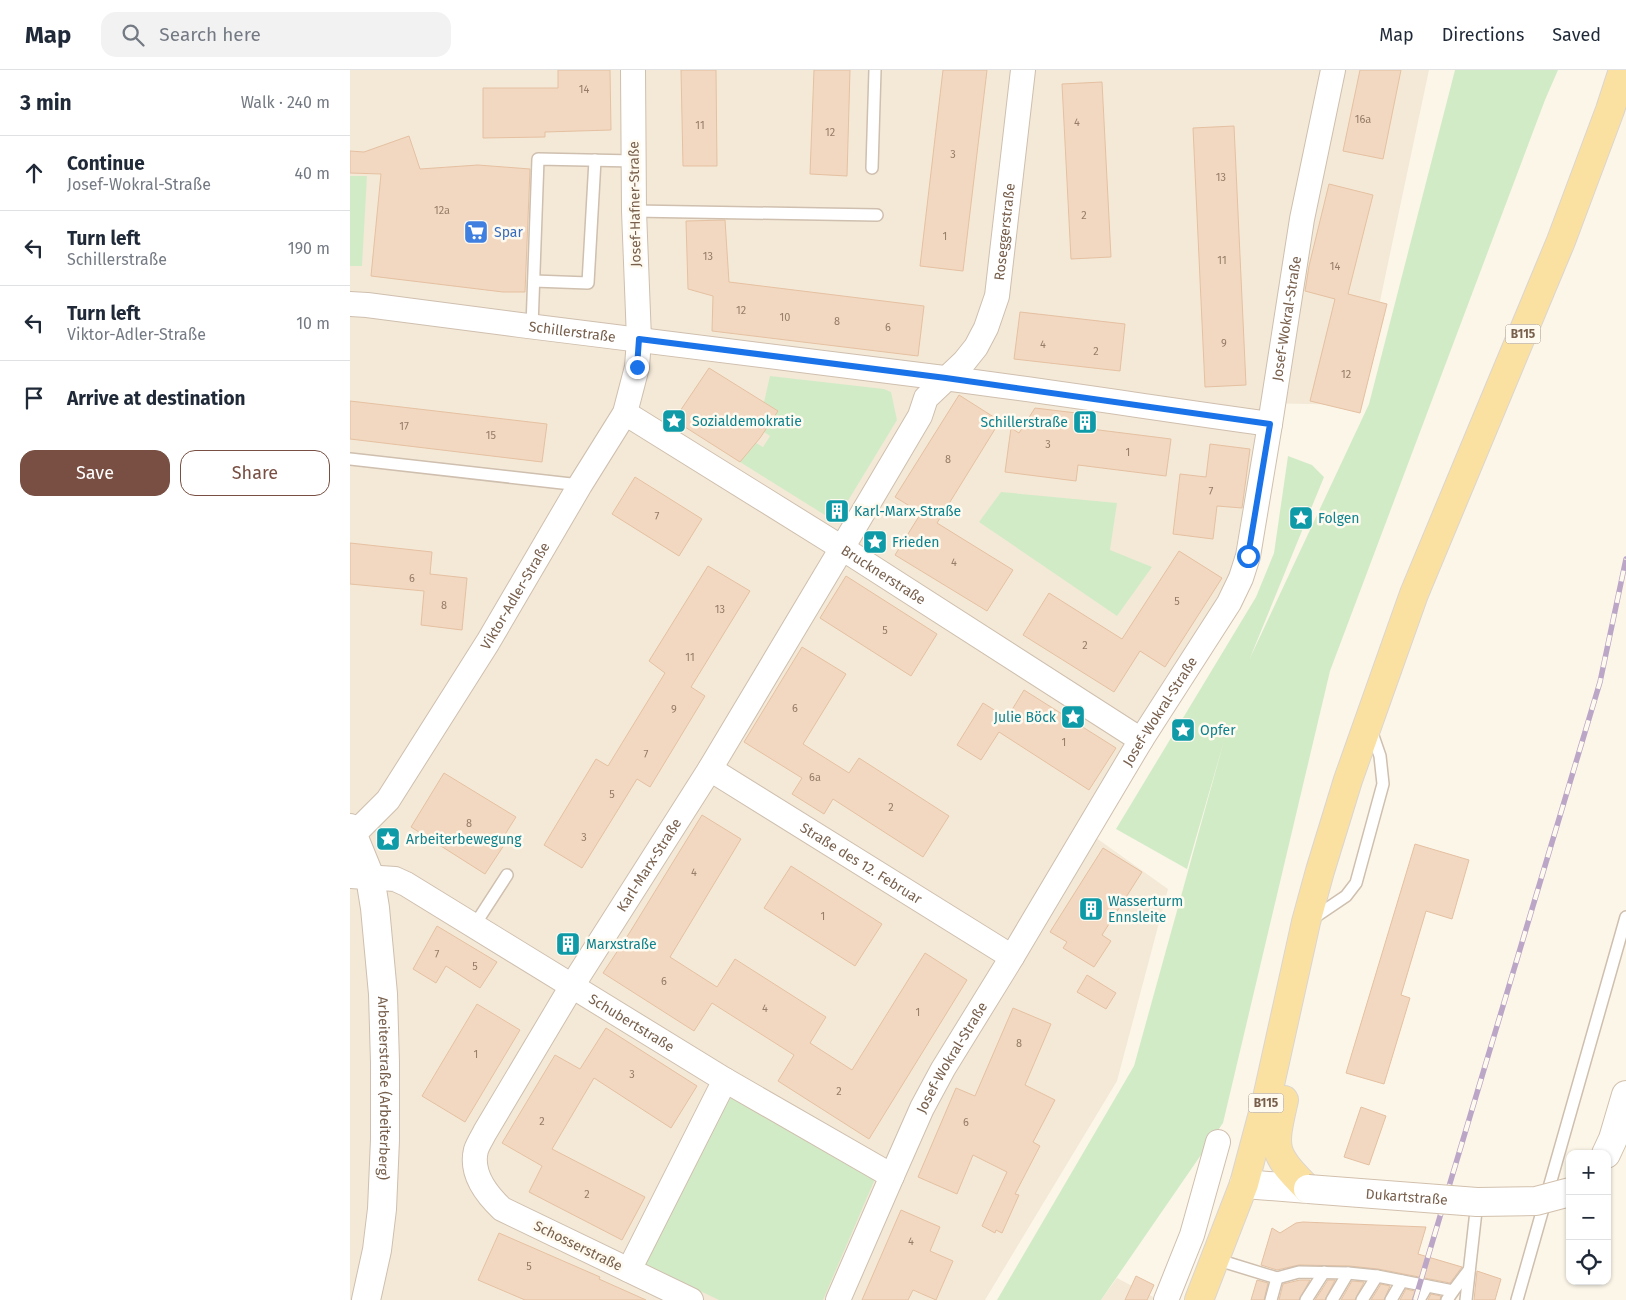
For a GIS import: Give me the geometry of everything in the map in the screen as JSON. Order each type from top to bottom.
[{"type":"main road","name":"B115","points":[[1199,1300],[1244,1184],[1267,1098],[1306,922],[1333,827],[1368,723],[1414,594],[1561,241],[1623,70]]},
{"type":"main road","points":[[1285,1020],[1293,1058],[1276,1134],[1277,1148],[1283,1162],[1308,1189]]},
{"type":"street","name":"Josef-Hafner-Straße","points":[[633,70],[634,211],[639,339]]},
{"type":"street","name":"Roseggerstraße","points":[[946,378],[964,362],[976,347],[986,328],[997,296],[1023,70]]},
{"type":"street","name":"Josef-Wokral-Straße","points":[[838,1300],[922,1108],[943,1068],[1012,957],[1141,740],[1229,603],[1241,578],[1248,556],[1302,219],[1333,70]]},
{"type":"street","name":"Schillerstraße","points":[[350,304],[946,378],[1270,424]]},
{"type":"street","name":"Viktor-Adler-Straße","points":[[352,832],[388,800],[488,642],[580,485],[625,413],[637,367],[639,339]]},
{"type":"street","name":"Karl-Marx-Straße","points":[[478,1178],[475,1162],[476,1149],[485,1132],[572,986],[710,769],[920,416],[926,398],[946,378]]},
{"type":"street","name":"Brucknerstraße","points":[[625,413],[842,548],[1141,740]]},
{"type":"street","name":"Straße des 12. Februar","points":[[710,769],[1012,957]]},
{"type":"street","name":"Arbeiterstraße (Arbeiterberg)","points":[[352,832],[360,877],[375,908],[383,994],[385,1140],[382,1209],[378,1242],[366,1300]]},
{"type":"street","name":"Schubertstraße","points":[[360,877],[395,879],[406,884],[725,1080],[892,1176]]},
{"type":"street","points":[[629,1270],[725,1080]]},
{"type":"street","points":[[1608,1150],[1626,1095]]},
{"type":"street","points":[[1166,1300],[1192,1235],[1218,1142]]},
{"type":"street","name":"Schosserstraße","points":[[478,1178],[488,1196],[502,1209],[691,1300]]},
{"type":"street","name":"Dukartstraße","points":[[1244,1184],[1477,1202],[1536,1200],[1566,1193]]},
{"type":"lane","points":[[872,168],[875,70]]},
{"type":"lane","points":[[532,327],[538,159],[634,161]]},
{"type":"lane","points":[[534,281],[588,283],[595,160]]},
{"type":"lane","points":[[634,211],[877,214]]},
{"type":"lane","points":[[350,459],[580,485]]},
{"type":"lane","points":[[1306,922],[1346,896],[1356,883],[1383,784],[1380,756],[1368,723]]},
{"type":"lane","points":[[474,926],[507,874]]},
{"type":"lane","points":[[1517,1300],[1626,917]]},
{"type":"lane","points":[[1466,1300],[1477,1202]]},
{"type":"lane","points":[[1215,1259],[1277,1278],[1299,1272],[1378,1276],[1428,1286],[1450,1295],[1470,1268]]},
{"type":"lane","points":[[1306,1300],[1324,1272]]},
{"type":"lane","points":[[1332,1300],[1348,1274]]},
{"type":"lane","points":[[1362,1300],[1378,1276]]},
{"type":"lane","points":[[1270,1300],[1277,1278]]},
{"type":"lane","points":[[1391,1300],[1402,1281]]},
{"type":"lane","points":[[1419,1300],[1428,1286]]},
{"type":"shaded area","points":[[350,70],[1429,70],[1358,405],[1262,403],[1229,587],[1078,825],[1168,889],[1117,1081],[985,1300],[350,1300]]},
{"type":"shaded area","points":[[1117,1278],[1159,1300],[1101,1300]]},
{"type":"green space","points":[[1455,70],[1558,70],[1545,100],[1330,671],[1223,1123],[1101,1300],[997,1300],[1134,1066],[1224,741],[1187,869],[1116,829],[1256,597],[1274,553],[1288,456],[1312,465],[1324,477],[1250,658],[1369,404]]},
{"type":"green space","points":[[350,176],[367,176],[362,266],[350,266]]},
{"type":"green space","points":[[770,376],[884,389],[891,392],[897,420],[846,504],[839,500],[828,517],[740,462],[756,443],[763,447],[770,436],[764,432],[764,402]]},
{"type":"green space","points":[[1001,492],[1117,503],[1110,550],[1152,567],[1117,616],[979,522]]},
{"type":"green space","points":[[731,1094],[875,1179],[823,1300],[719,1300],[645,1265]]},
{"type":"building","points":[[558,70],[610,70],[611,130],[545,132],[545,137],[483,138],[483,88],[558,88]]},
{"type":"building","points":[[681,70],[716,70],[717,166],[683,166]]},
{"type":"building","points":[[814,70],[850,70],[847,176],[810,174]]},
{"type":"building","points":[[943,70],[987,70],[963,271],[920,266]]},
{"type":"building","points":[[1360,70],[1401,70],[1383,159],[1343,151]]},
{"type":"building","points":[[1102,82],[1111,257],[1071,259],[1062,84]]},
{"type":"building","points":[[1234,126],[1246,385],[1205,387],[1193,128]]},
{"type":"building","points":[[409,136],[420,169],[478,165],[530,169],[525,292],[503,292],[371,276],[381,174],[350,173],[350,151],[364,152]]},
{"type":"building","points":[[1329,184],[1373,195],[1348,294],[1387,304],[1360,413],[1310,401],[1335,299],[1305,291],[1309,266]]},
{"type":"building","points":[[725,220],[729,282],[924,306],[918,356],[712,331],[713,296],[688,289],[686,221]]},
{"type":"building","points":[[1020,312],[1125,324],[1120,371],[1014,359]]},
{"type":"building","points":[[709,368],[778,411],[760,438],[740,462],[674,420]]},
{"type":"building","points":[[959,395],[1000,421],[937,523],[1013,570],[987,611],[895,555],[921,513],[895,497]]},
{"type":"building","points":[[350,401],[547,424],[542,462],[350,439]]},
{"type":"building","points":[[1035,408],[1093,415],[1091,429],[1171,439],[1166,476],[1078,465],[1076,481],[1005,472],[1011,428],[1019,433]]},
{"type":"building","points":[[1210,444],[1250,449],[1242,508],[1217,506],[1213,539],[1173,534],[1180,474],[1206,477]]},
{"type":"building","points":[[635,477],[702,519],[679,556],[612,514]]},
{"type":"building","points":[[350,543],[432,552],[430,574],[467,578],[462,630],[421,625],[424,591],[350,584]]},
{"type":"building","points":[[1179,551],[1222,578],[1165,667],[1140,651],[1114,692],[1023,635],[1049,593],[1122,639]]},
{"type":"building","points":[[708,566],[750,591],[691,687],[705,696],[650,787],[637,779],[582,868],[544,845],[596,759],[608,766],[665,673],[649,661]]},
{"type":"building","points":[[846,576],[937,634],[911,676],[820,618]]},
{"type":"building","points":[[802,647],[846,674],[803,744],[849,773],[859,758],[949,816],[923,857],[833,799],[824,814],[792,794],[802,778],[744,742]]},
{"type":"building","points":[[1024,690],[1116,748],[1089,790],[999,732],[981,760],[957,745],[983,703],[1007,718]]},
{"type":"building","points":[[444,773],[516,817],[504,836],[508,839],[485,874],[411,827]]},
{"type":"building","points":[[702,815],[741,839],[670,957],[717,987],[735,959],[826,1017],[810,1043],[852,1070],[925,953],[967,980],[869,1139],[778,1081],[794,1055],[712,1003],[694,1031],[603,973]]},
{"type":"building","points":[[1415,844],[1469,860],[1452,919],[1426,911],[1401,995],[1410,998],[1384,1084],[1346,1073]]},
{"type":"building","name":"Wasserturm Ennsleite","points":[[1103,848],[1142,872],[1102,935],[1111,941],[1094,967],[1063,948],[1067,942],[1050,932]]},
{"type":"building","points":[[791,866],[882,924],[855,966],[764,908]]},
{"type":"building","points":[[437,926],[497,962],[480,988],[446,966],[436,983],[413,969]]},
{"type":"building","points":[[1087,975],[1116,993],[1106,1009],[1077,992]]},
{"type":"building","points":[[477,1004],[520,1030],[465,1122],[422,1096]]},
{"type":"building","points":[[1013,1008],[1051,1024],[1025,1085],[1055,1100],[1033,1142],[1040,1146],[1015,1194],[1019,1195],[1002,1233],[996,1230],[995,1233],[982,1226],[1007,1172],[973,1155],[957,1194],[918,1177],[956,1088],[975,1096]]},
{"type":"building","points":[[606,1028],[697,1086],[671,1128],[594,1078],[552,1149],[645,1197],[622,1240],[529,1192],[542,1166],[502,1143],[555,1055],[580,1069]]},
{"type":"building","points":[[1361,1107],[1386,1116],[1369,1165],[1344,1157]]},
{"type":"building","points":[[901,1210],[940,1227],[930,1251],[953,1261],[936,1300],[913,1290],[908,1300],[862,1300]]},
{"type":"building","points":[[1296,1223],[1426,1227],[1418,1254],[1462,1267],[1450,1283],[1378,1269],[1349,1266],[1299,1265],[1277,1270],[1261,1265],[1272,1228],[1280,1233]]},
{"type":"building","points":[[499,1233],[600,1277],[599,1279],[646,1300],[525,1300],[478,1280]]},
{"type":"building","points":[[1477,1271],[1501,1279],[1495,1300],[1474,1300]]},
{"type":"building","points":[[1136,1276],[1154,1285],[1147,1300],[1125,1300]]},
{"type":"building","points":[[1257,1280],[1268,1283],[1264,1300],[1251,1300]]},
{"type":"building","points":[[1310,1280],[1299,1300],[1279,1300],[1283,1284]]},
{"type":"building","points":[[1328,1280],[1335,1280],[1325,1300],[1315,1300]]},
{"type":"building","points":[[1352,1281],[1364,1282],[1355,1300],[1341,1300]]},
{"type":"building","points":[[1381,1284],[1390,1286],[1384,1300],[1371,1300]]},
{"type":"building","points":[[1406,1289],[1415,1291],[1412,1300],[1400,1300]]},
{"type":"building","points":[[1431,1294],[1441,1296],[1440,1300],[1428,1300]]},
{"type":"railway","points":[[1415,1300],[1600,682],[1626,559]]},
{"type":"place","name":"Spar","points":[[476,232]]},
{"type":"place","name":"Sozialdemokratie","points":[[674,421]]},
{"type":"place","name":"Schillerstraße","points":[[1085,422]]},
{"type":"place","name":"Karl-Marx-Straße","points":[[837,511]]},
{"type":"place","name":"Folgen","points":[[1301,518]]},
{"type":"place","name":"Frieden","points":[[875,542]]},
{"type":"place","name":"Julie Böck","points":[[1073,717]]},
{"type":"place","name":"Opfer","points":[[1183,730]]},
{"type":"place","name":"Arbeiterbewegung","points":[[388,839]]},
{"type":"place","name":"Wasserturm Ennsleite","points":[[1091,909]]},
{"type":"place","name":"Marxstraße","points":[[568,944]]},
{"type":"route","points":[[637,367],[639,339],[946,378],[1270,424],[1248,556]]}]
